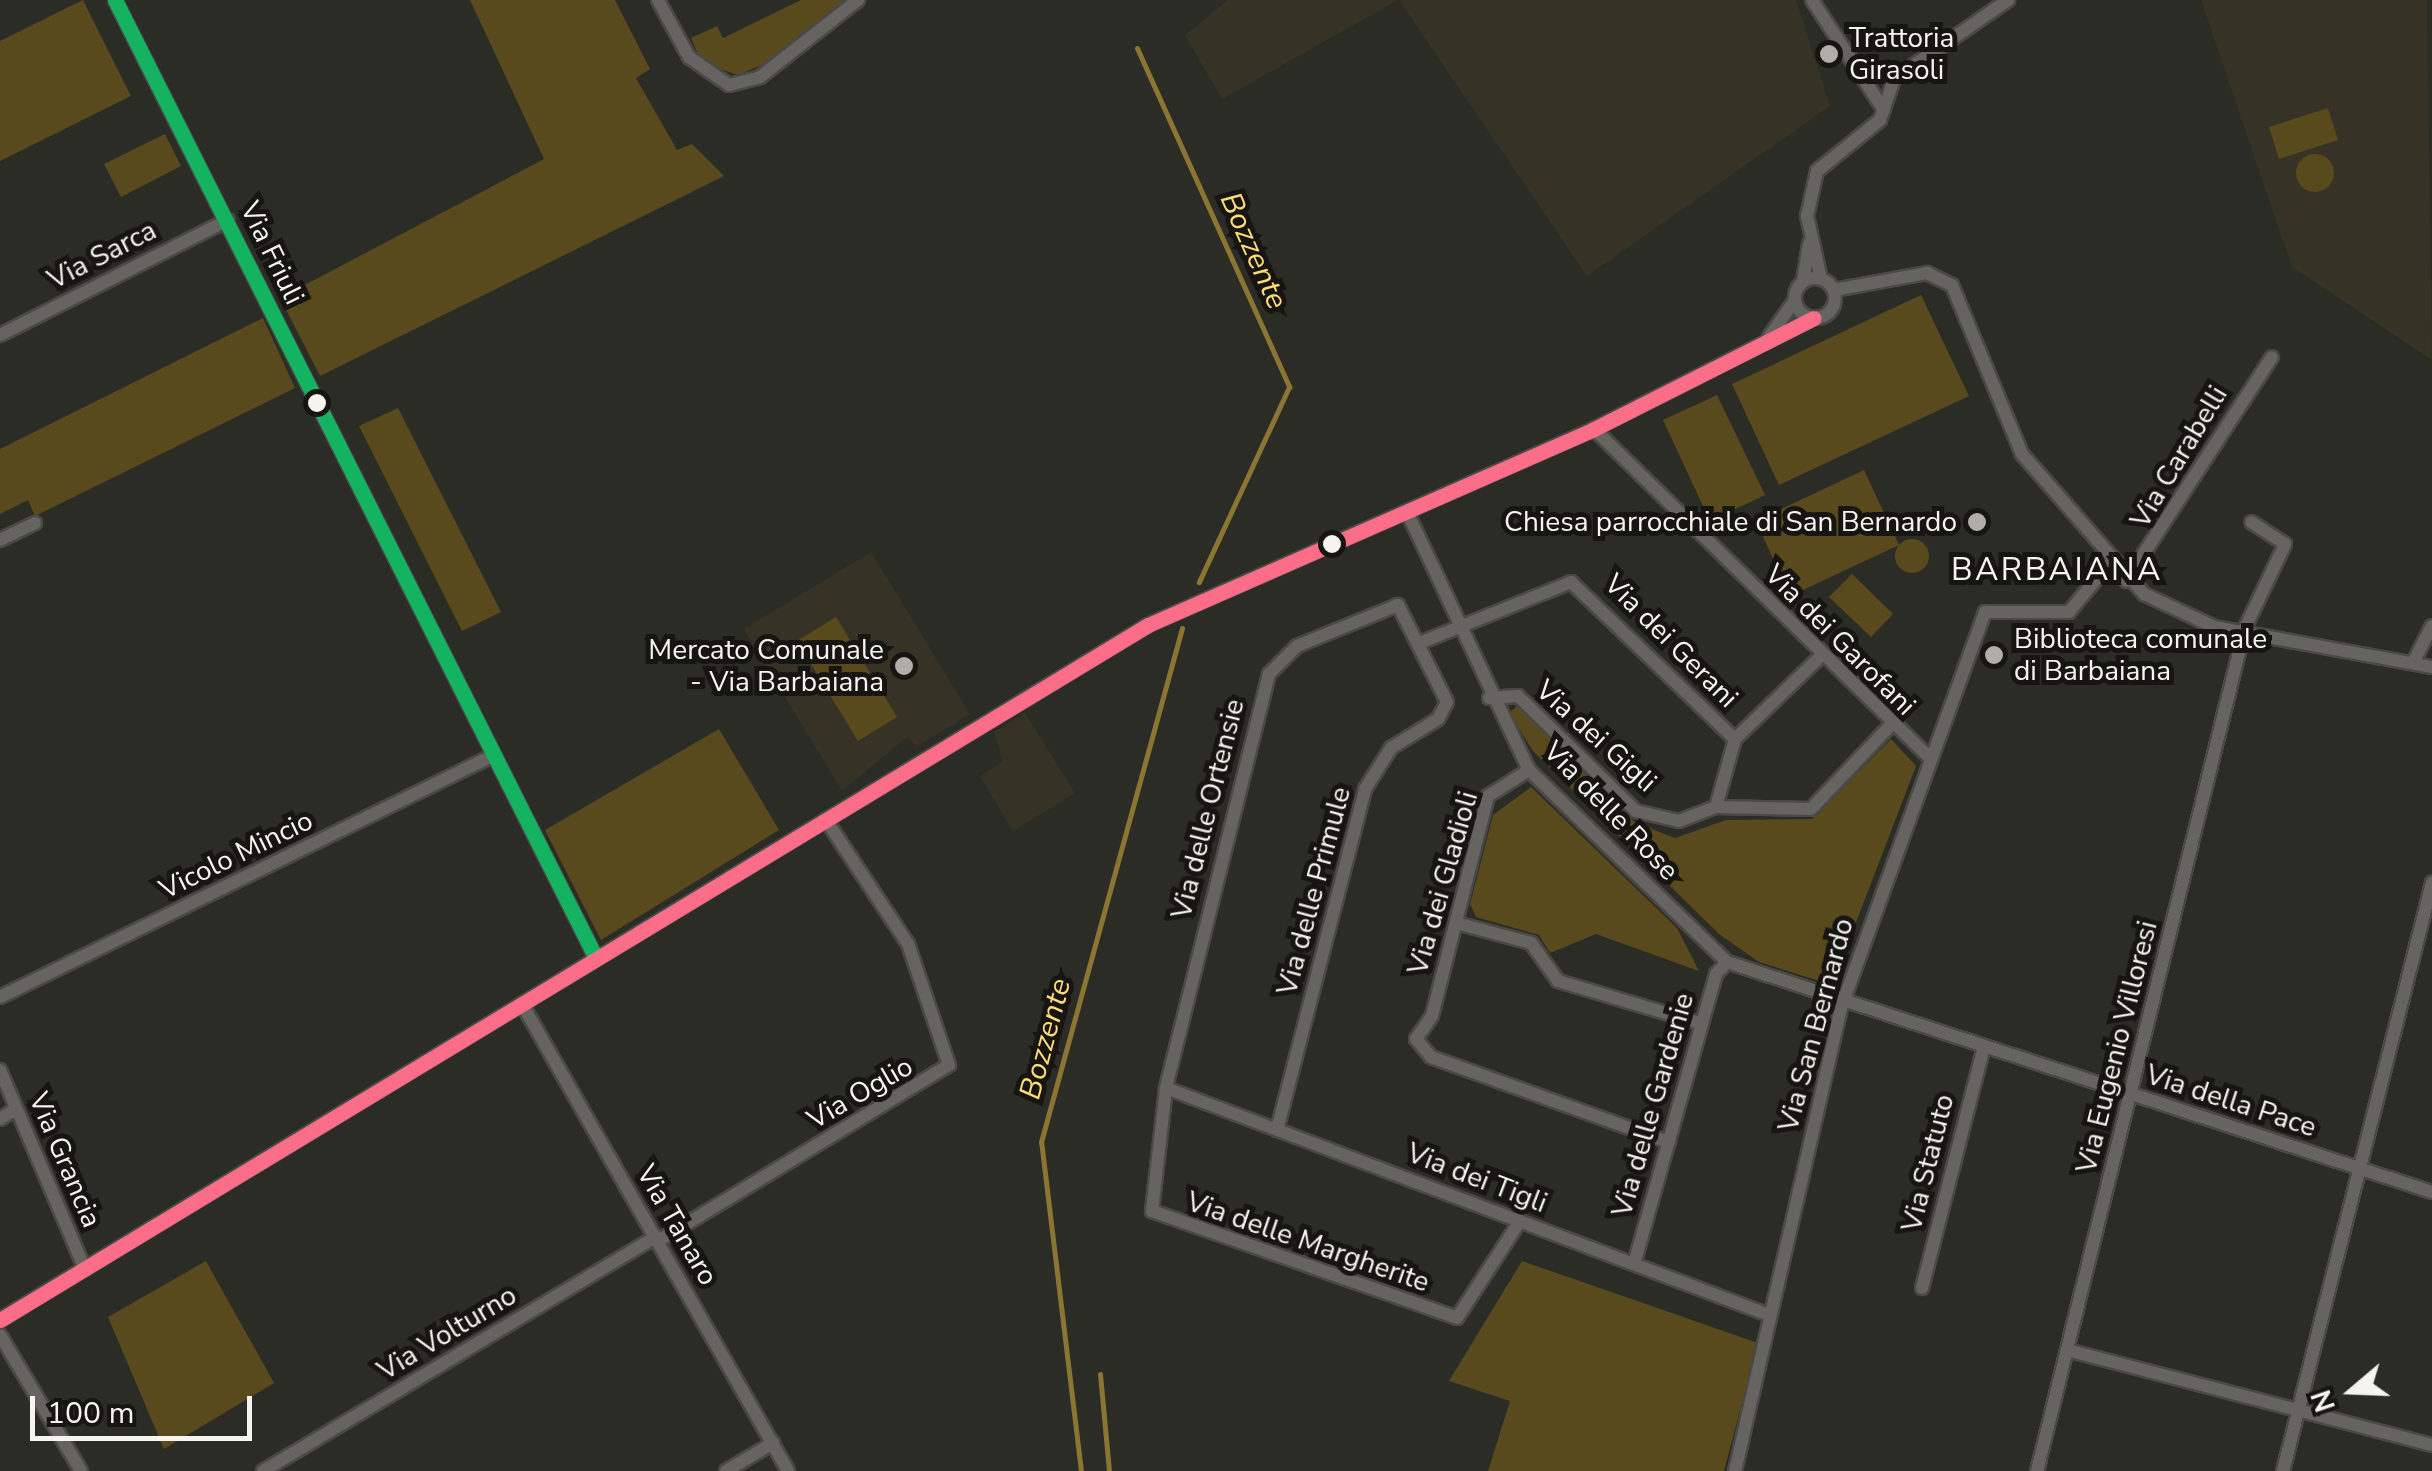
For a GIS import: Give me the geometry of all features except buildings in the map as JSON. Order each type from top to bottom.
[{"type":"street","name":"Via Friuli","points":[[115,0],[596,958]]},
{"type":"street","points":[[658,0],[688,58],[728,85],[760,76],[858,0]]},
{"type":"street","points":[[1812,0],[1871,83],[1884,110]]},
{"type":"street","points":[[1871,83],[1894,79],[2008,0]]},
{"type":"street","points":[[1834,290],[1821,279],[1810,243],[1807,200],[1817,171],[1884,110],[1894,79]]},
{"type":"street","name":"Via Sarca","points":[[0,335],[228,220]]},
{"type":"street","points":[[1767,339],[1796,300],[1810,243]]},
{"type":"street","points":[[1834,290],[1927,273],[1952,285],[2021,451],[2109,564],[2126,580],[2194,620],[2244,634],[2432,667]]},
{"type":"street","points":[[1803,282],[1821,279]]},
{"type":"street","points":[[0,1320],[596,958],[1188,606],[1594,429],[1767,339],[1832,310],[1834,290]]},
{"type":"street","points":[[1796,300],[1814,318]]},
{"type":"street","name":"Via Carabelli","points":[[2126,580],[2272,357]]},
{"type":"street","name":"Via dei Garofani","points":[[1594,429],[1888,727],[1928,756]]},
{"type":"street","name":"Via delle Rose","points":[[1406,512],[1489,698],[1530,770],[1726,962],[1842,1005]]},
{"type":"street","name":"Via Eugenio Villoresi","points":[[2037,1471],[2244,634],[2285,544],[2251,522]]},
{"type":"street","points":[[0,540],[34,523]]},
{"type":"street","name":"Via San Bernardo","points":[[1735,1471],[1842,1005],[1928,756],[1992,606],[2080,608],[2109,564]]},
{"type":"street","name":"Via dei Gerani","points":[[1458,625],[1571,582],[1735,740]]},
{"type":"street","name":"Via delle Ortensie","points":[[1166,1088],[1269,674],[1297,646],[1386,604],[1408,611],[1422,642]]},
{"type":"street","points":[[1422,642],[1458,625]]},
{"type":"street","points":[[2414,661],[2432,626]]},
{"type":"street","name":"Via delle Primule","points":[[1277,1130],[1365,789],[1390,748],[1444,712],[1422,642]]},
{"type":"street","points":[[1716,807],[1735,740],[1820,657]]},
{"type":"street","name":"Via dei Gigli","points":[[1489,698],[1518,696],[1636,811],[1678,821],[1716,807],[1811,809],[1888,727]]},
{"type":"street","name":"Vicolo Mincio","points":[[0,998],[494,755]]},
{"type":"street","name":"Via dei Gladioli","points":[[1530,770],[1488,796],[1456,923],[1416,1040],[1431,1057],[1668,1142]]},
{"type":"street","name":"Via Oglio","points":[[657,1239],[949,1065],[908,944],[826,820]]},
{"type":"street","points":[[2284,1471],[2358,1168],[2426,932],[2432,882]]},
{"type":"street","points":[[1456,923],[1531,944],[1558,981],[1702,1024]]},
{"type":"street","name":"Via delle Gardenie","points":[[1634,1264],[1702,1024],[1726,962]]},
{"type":"street","name":"Via Tanaro","points":[[522,1004],[788,1471]]},
{"type":"street","name":"Via della Pace","points":[[1842,1005],[2432,1192]]},
{"type":"street","name":"Via Statuto","points":[[1922,1288],[1983,1051]]},
{"type":"street","name":"Via Grancia","points":[[0,1070],[85,1268]]},
{"type":"street","name":"Via dei Tigli","points":[[1166,1088],[1770,1315]]},
{"type":"street","name":"Via delle Margherite","points":[[1166,1088],[1151,1204],[1157,1217],[1457,1318],[1520,1221]]},
{"type":"street","points":[[0,1119],[16,1109]]},
{"type":"street","name":"Via Volturno","points":[[263,1471],[657,1239]]},
{"type":"street","points":[[0,1335],[82,1471]]},
{"type":"street","points":[[2067,1350],[2432,1446]]},
{"type":"street","points":[[726,1471],[773,1444]]},
{"type":"shaded area","points":[[83,0],[131,96],[0,161],[0,41]]},
{"type":"shaded area","points":[[470,0],[615,0],[650,69],[636,78],[677,150],[692,144],[724,176],[320,376],[280,298],[544,159]]},
{"type":"shaded area","points":[[801,0],[846,0],[764,64],[738,75],[702,63],[691,38],[717,26],[723,38]]},
{"type":"shaded area","points":[[1228,0],[1398,0],[1222,99],[1185,35]]},
{"type":"shaded area","points":[[1399,0],[1796,0],[1830,106],[1587,276]]},
{"type":"shaded area","points":[[2201,0],[2427,0],[2432,360],[2292,267]]},
{"type":"shaded area","points":[[2328,108],[2338,140],[2279,159],[2269,127]]},
{"type":"shaded area","points":[[165,134],[181,166],[121,197],[104,164]]},
{"type":"shaded area","points":[[2315,154],[2328,160],[2334,173],[2328,186],[2315,192],[2302,186],[2296,173],[2302,160]]},
{"type":"shaded area","points":[[1921,295],[1969,396],[1779,485],[1732,384]]},
{"type":"shaded area","points":[[263,318],[295,388],[35,516],[28,500],[0,514],[0,449]]},
{"type":"shaded area","points":[[1717,395],[1765,495],[1710,521],[1663,420]]},
{"type":"shaded area","points":[[398,408],[501,612],[462,631],[359,426]]},
{"type":"shaded area","points":[[1864,470],[1899,545],[1790,596],[1756,521]]},
{"type":"shaded area","points":[[1912,539],[1924,544],[1929,556],[1924,568],[1912,573],[1900,568],[1895,556],[1900,544]]},
{"type":"shaded area","name":"Mercato Comunale - Via Barbaiana","points":[[871,552],[970,714],[916,747],[908,736],[842,791],[744,629]]},
{"type":"shaded area","points":[[1852,574],[1893,614],[1871,637],[1829,597]]},
{"type":"shaded area","points":[[836,617],[897,717],[858,741],[797,641]]},
{"type":"shaded area","points":[[1517,706],[1636,823],[1675,838],[1726,820],[1812,819],[1891,739],[1916,766],[1832,985],[1759,962],[1719,934],[1533,751],[1509,713]]},
{"type":"shaded area","points":[[1025,713],[1075,793],[1013,831],[980,776],[1003,762],[994,732]]},
{"type":"shaded area","points":[[719,729],[779,830],[601,940],[545,830]]},
{"type":"shaded area","points":[[1531,787],[1677,928],[1699,971],[1596,934],[1550,953],[1539,935],[1476,917],[1470,904],[1493,815]]},
{"type":"shaded area","points":[[206,1261],[274,1383],[164,1449],[108,1317]]},
{"type":"shaded area","points":[[1522,1261],[1758,1343],[1724,1471],[1488,1471],[1510,1401],[1449,1381]]},
{"type":"waterway","name":"Bozzente","points":[[1137,48],[1289,387],[1199,582]]},
{"type":"waterway","name":"Bozzente","points":[[1081,1471],[1041,1142],[1182,628]]},
{"type":"waterway","name":"Bozzente","points":[[1100,1374],[1109,1471]]},
{"type":"transit line","points":[[115,0],[596,958]]},
{"type":"transit line","points":[[0,1320],[1148,625],[1594,429],[1814,318]]},
{"type":"place","name":"Trattoria Girasoli","points":[[1829,54]]},
{"type":"place","name":"Chiesa parrocchiale di San Bernardo","points":[[1977,522]]},
{"type":"place","name":"Biblioteca comunale di Barbaiana","points":[[1994,655]]},
{"type":"place","name":"Mercato Comunale - Via Barbaiana","points":[[904,666]]},
{"type":"district","name":"BARBAIANA","points":[[2057,570]]}]
